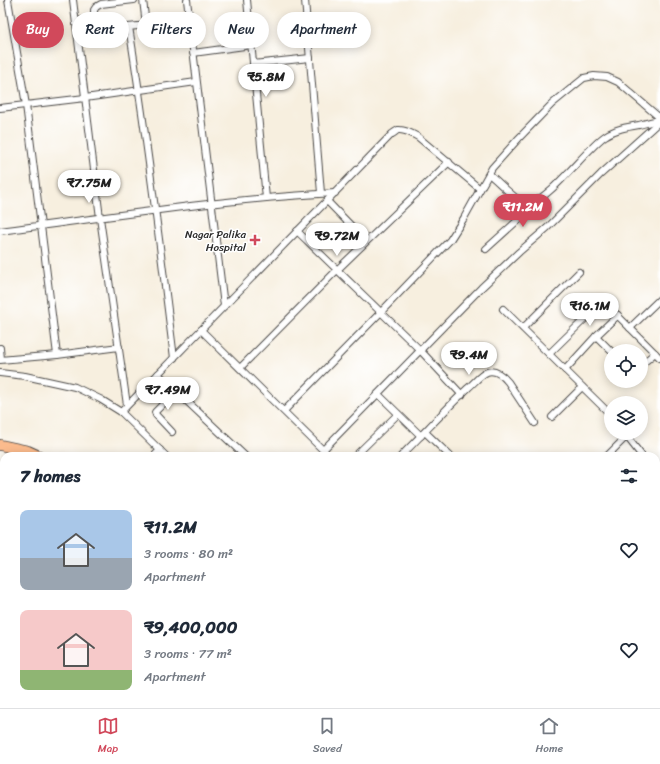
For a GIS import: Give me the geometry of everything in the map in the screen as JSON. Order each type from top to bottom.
[{"type":"main road","points":[[0,444],[30,452]]},
{"type":"street","points":[[8,0],[26,105],[57,355]]},
{"type":"street","points":[[73,0],[75,12]]},
{"type":"street","points":[[94,12],[96,7],[101,4],[134,0]]},
{"type":"street","points":[[143,0],[144,12]]},
{"type":"street","points":[[187,0],[188,12]]},
{"type":"street","points":[[247,0],[248,12]]},
{"type":"street","points":[[305,0],[321,193]]},
{"type":"street","points":[[137,26],[129,27],[156,211],[174,358]]},
{"type":"street","points":[[79,48],[100,218],[127,405]]},
{"type":"street","points":[[192,48],[224,306]]},
{"type":"street","points":[[193,53],[230,48]]},
{"type":"street","points":[[252,48],[266,198]]},
{"type":"street","points":[[253,64],[310,58]]},
{"type":"street","points":[[284,411],[450,240],[492,168],[518,138],[552,104],[584,78],[594,76],[607,77],[618,82],[660,119]]},
{"type":"street","points":[[0,108],[85,98],[196,82]]},
{"type":"street","points":[[486,249],[548,194],[604,136],[620,128],[660,119]]},
{"type":"street","points":[[201,330],[323,450],[496,274],[547,228],[601,174],[660,119]]},
{"type":"street","points":[[121,412],[392,134],[398,130],[411,132],[418,137],[480,190]]},
{"type":"street","points":[[240,368],[366,241],[448,162]]},
{"type":"street","points":[[489,174],[520,201],[527,204],[534,202],[548,194]]},
{"type":"street","points":[[0,231],[212,203],[335,193]]},
{"type":"street","points":[[327,201],[366,241]]},
{"type":"street","points":[[297,231],[420,350],[462,395]]},
{"type":"street","points":[[523,328],[579,272]]},
{"type":"street","points":[[630,328],[660,299]]},
{"type":"street","points":[[549,354],[600,304],[603,303],[618,315],[660,358]]},
{"type":"street","points":[[503,309],[604,408]]},
{"type":"street","points":[[565,370],[596,336],[618,315]]},
{"type":"street","points":[[596,336],[604,344]]},
{"type":"street","points":[[0,348],[1,359],[57,355],[119,347]]},
{"type":"street","points":[[648,359],[654,353]]},
{"type":"street","points":[[405,452],[462,395],[488,372],[498,373],[503,376],[534,423]]},
{"type":"street","points":[[0,373],[25,376],[75,387],[100,399],[121,412],[160,450]]},
{"type":"street","points":[[158,374],[241,452]]},
{"type":"street","points":[[552,418],[582,387]]},
{"type":"street","points":[[172,432],[155,412],[176,391]]},
{"type":"street","points":[[378,394],[398,414],[445,452]]},
{"type":"street","points":[[359,452],[398,414]]},
{"type":"street","points":[[610,452],[621,440]]},
{"type":"street","points":[[629,440],[639,452]]},
{"type":"place","name":"Nagar Palika Hospital","points":[[255,240]]}]
